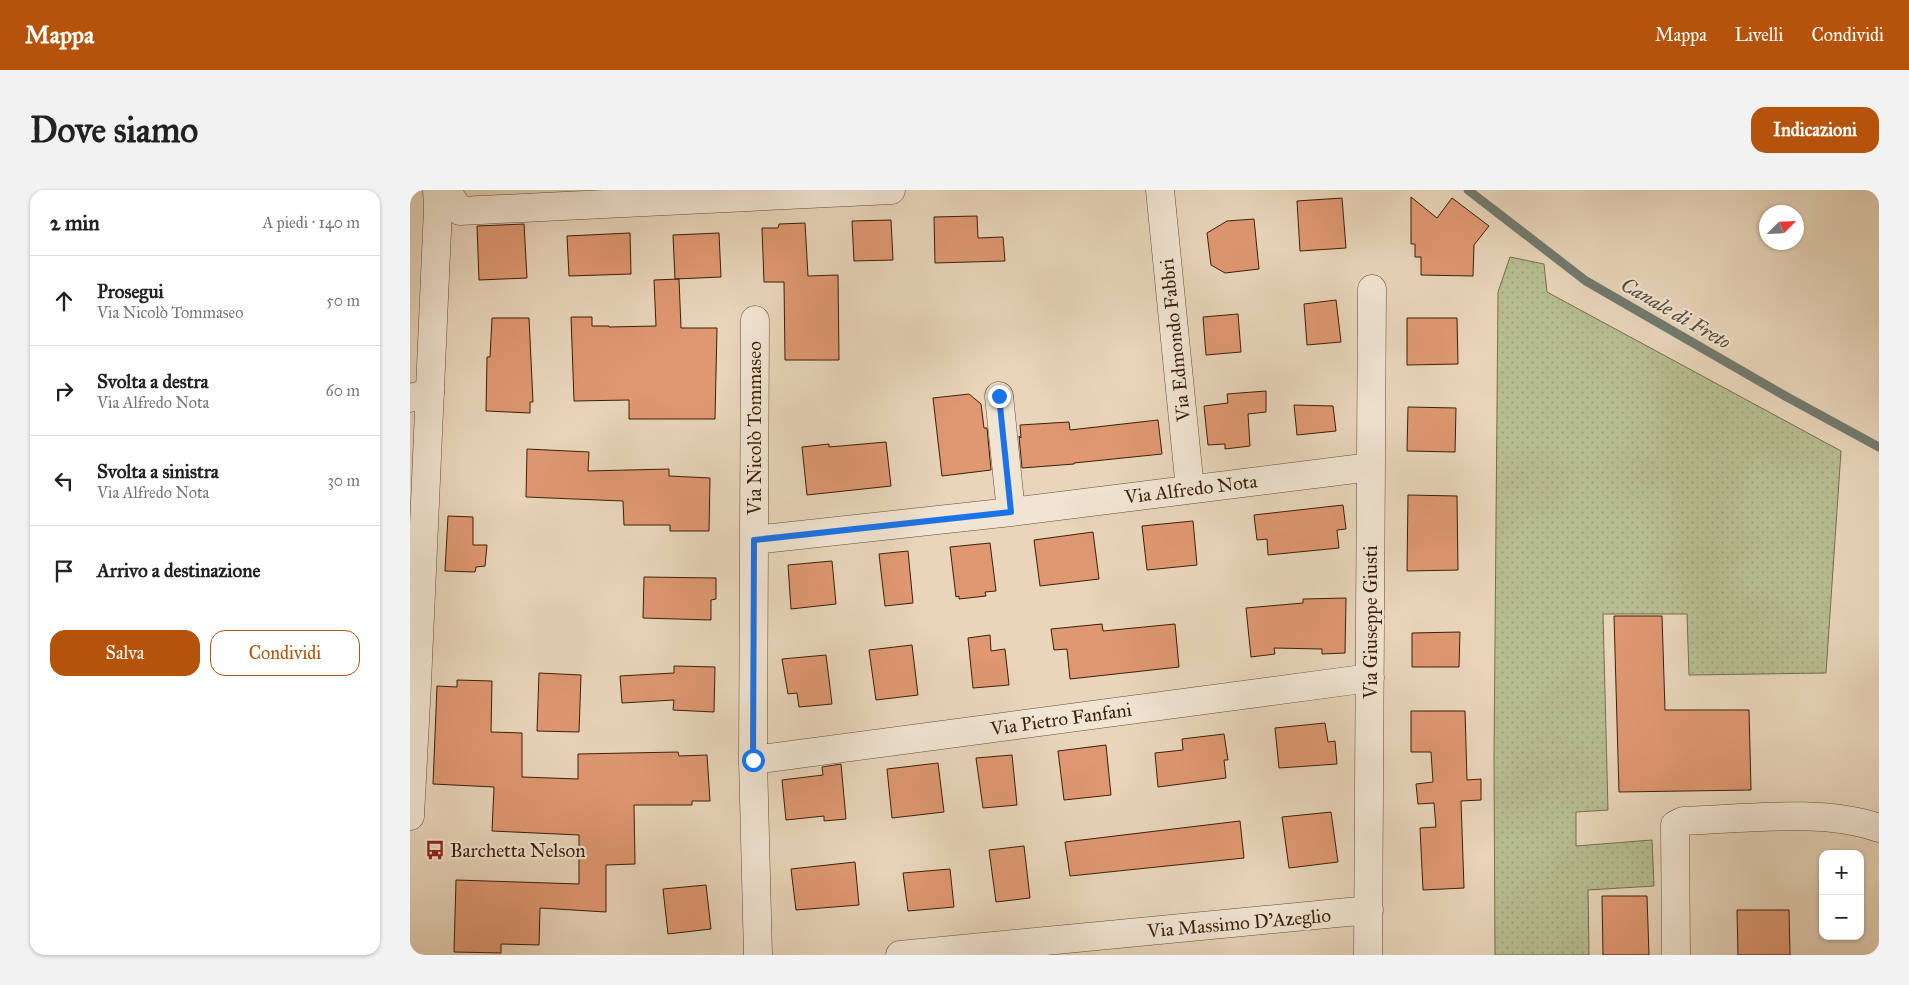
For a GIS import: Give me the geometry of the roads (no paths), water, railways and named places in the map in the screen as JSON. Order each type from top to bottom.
[{"type":"street","points":[[410,816],[420,396],[438,208],[437,190]]},
{"type":"street","points":[[446,190],[460,211],[891,190]]},
{"type":"street","name":"Via Edmondo Fabbri","points":[[1160,190],[1190,489]]},
{"type":"street","name":"Via Giuseppe Giusti","points":[[1368,955],[1372,289]]},
{"type":"street","name":"Via Nicolò Tommaseo","points":[[755,320],[753,760],[758,955]]},
{"type":"street","points":[[999,396],[1011,512]]},
{"type":"street","name":"Via Alfredo Nota","points":[[754,540],[1011,512],[1371,467]]},
{"type":"street","name":"Via Pietro Fanfani","points":[[753,760],[1370,678]]},
{"type":"street","points":[[1676,955],[1675,825],[1683,821],[1814,816],[1860,821],[1879,828]]},
{"type":"street","name":"Via Massimo D'Azeglio","points":[[900,955],[1368,910]]},
{"type":"waterway","name":"Canale di Freto","points":[[1468,190],[1586,281],[1787,397],[1879,447]]},
{"type":"place","name":"Barchetta Nelson","points":[[435,850]]}]
